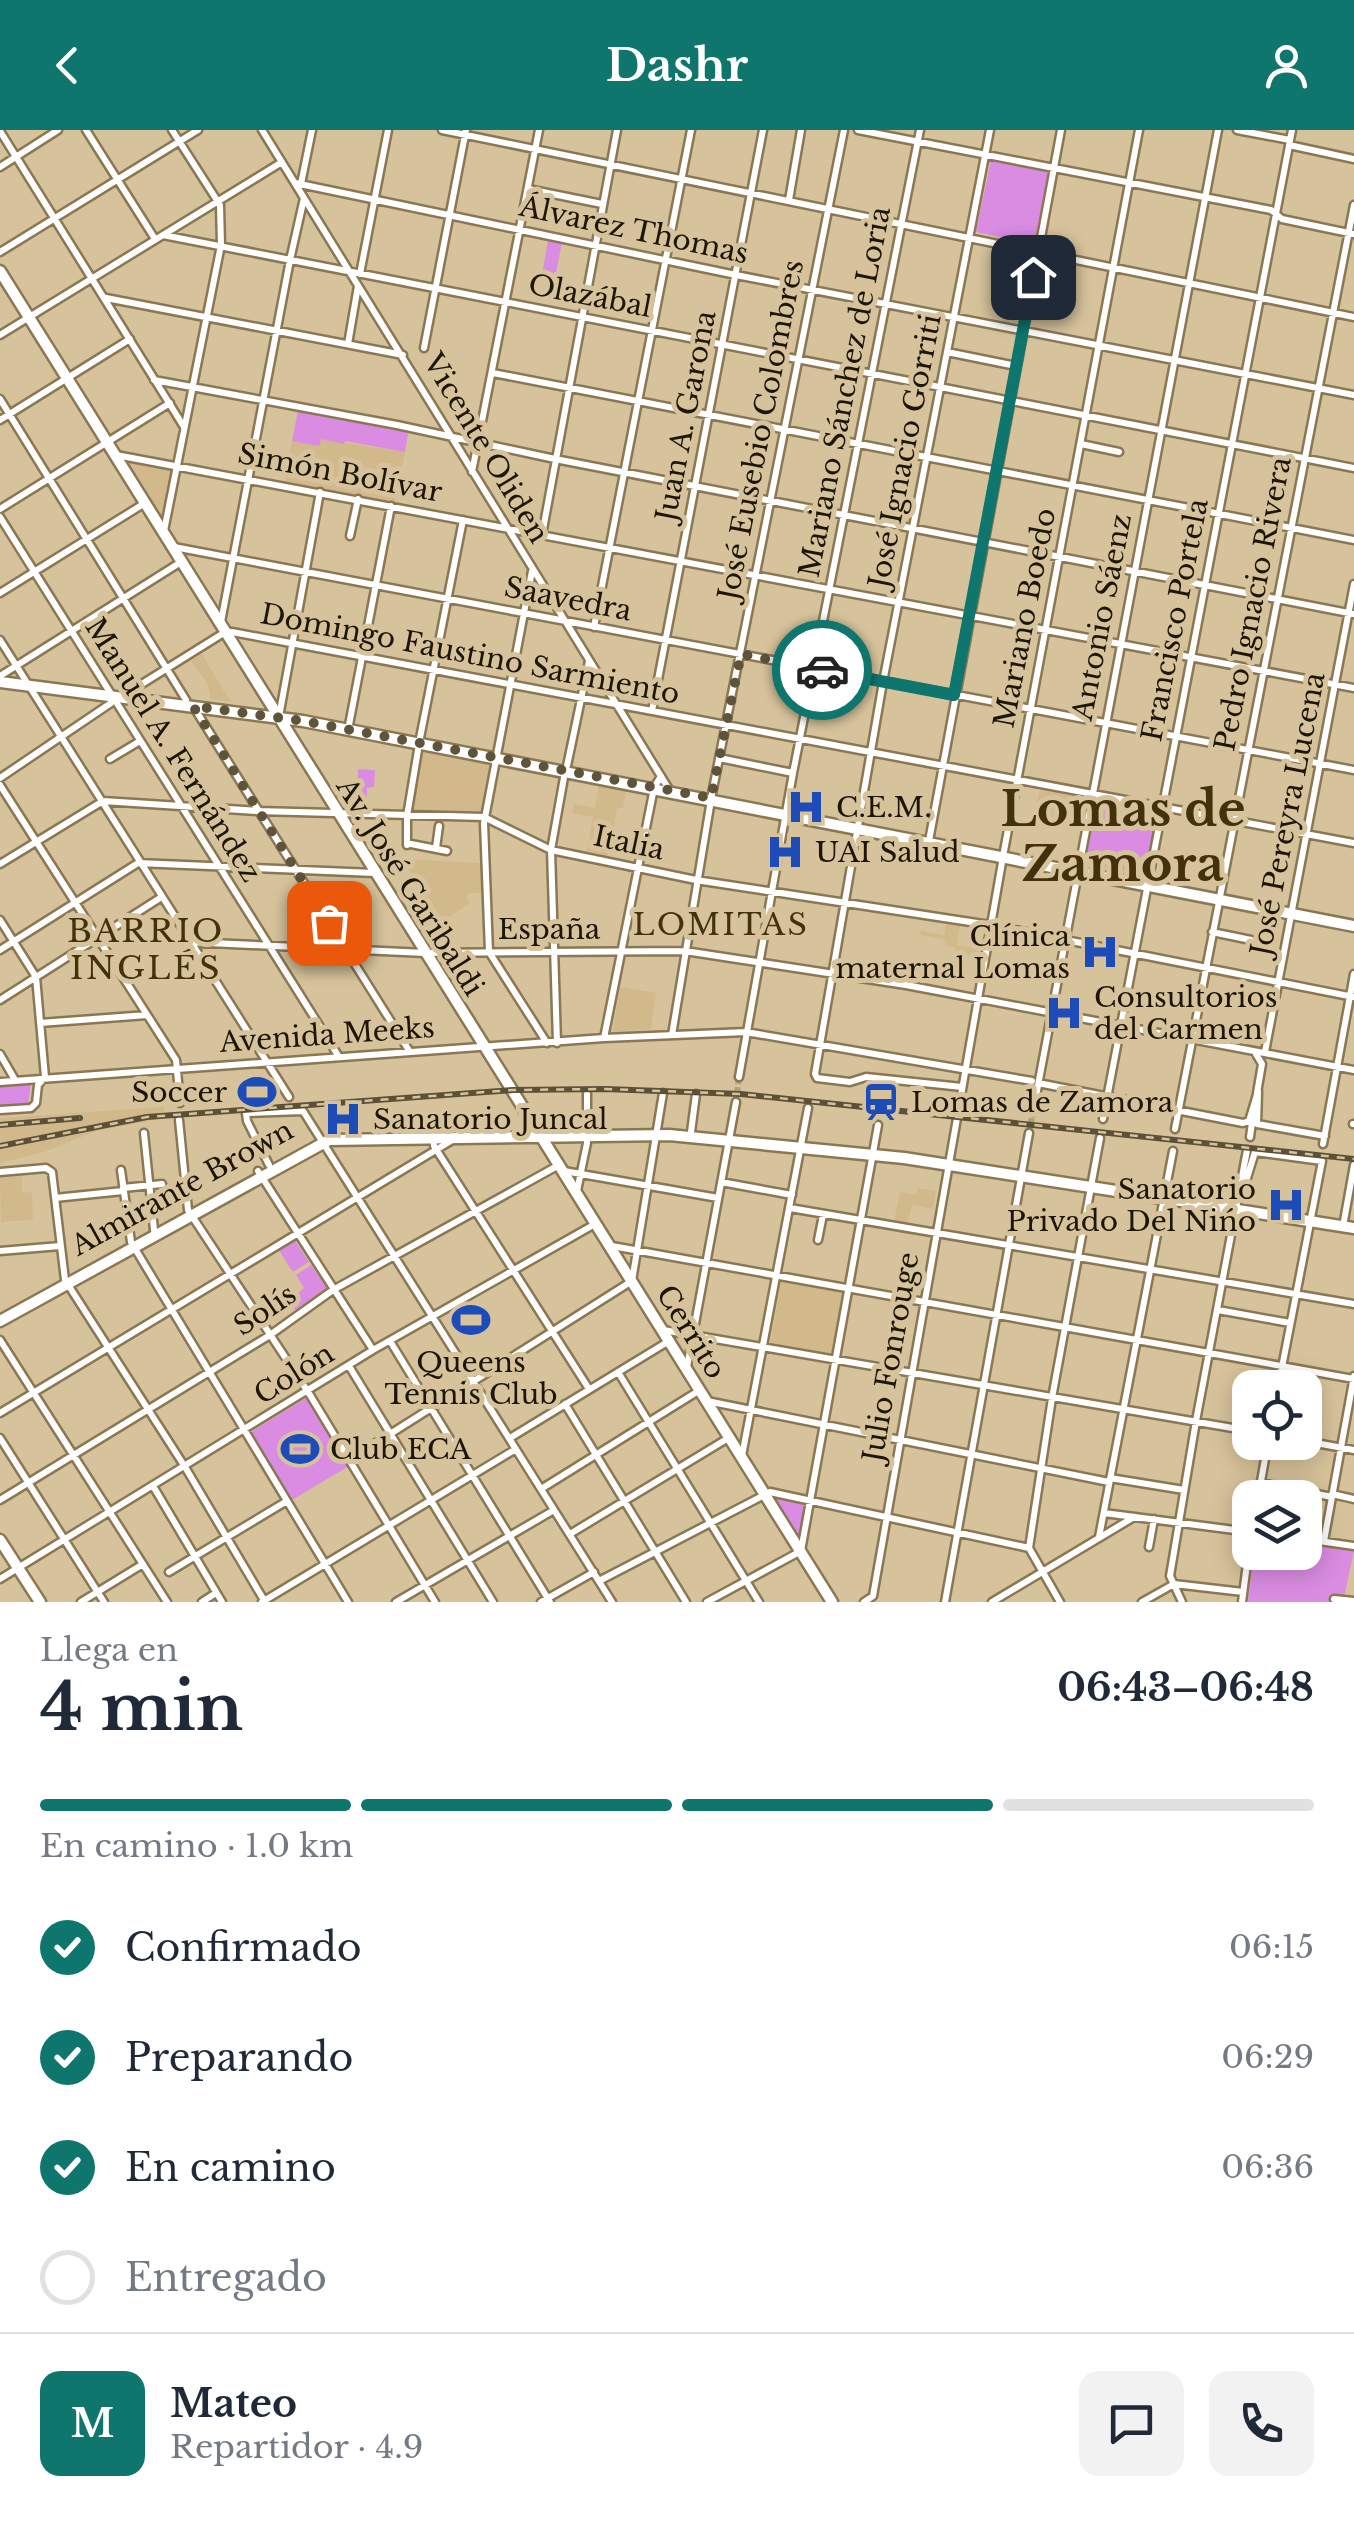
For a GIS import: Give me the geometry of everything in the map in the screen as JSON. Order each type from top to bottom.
[{"type":"main road","name":"Av. José Garibaldi","points":[[0,271],[510,1086]]},
{"type":"main road","points":[[0,678],[279,713],[419,740]]},
{"type":"main road","points":[[279,713],[1354,923]]},
{"type":"main road","name":"Cerrito","points":[[510,1086],[832,1602]]},
{"type":"main road","name":"Almirante Brown","points":[[434,1141],[657,1132],[729,1138]]},
{"type":"main road","name":"Almirante Brown","points":[[657,1132],[873,1152],[1239,1204],[1350,1224]]},
{"type":"main road","name":"Almirante Brown","points":[[0,1318],[321,1139],[434,1141],[540,1134]]},
{"type":"main road","name":"Almirante Brown","points":[[132,1245],[189,1212]]},
{"type":"main road","points":[[0,1540],[40,1602]]},
{"type":"street","points":[[0,166],[58,130]]},
{"type":"street","points":[[86,130],[159,237]]},
{"type":"street","points":[[164,531],[220,248],[221,208],[172,130]]},
{"type":"street","points":[[0,252],[198,130]]},
{"type":"street","name":"Vicente Oliden","points":[[262,130],[404,356],[662,785]]},
{"type":"street","points":[[132,696],[223,628],[312,130]]},
{"type":"street","points":[[348,344],[388,130]]},
{"type":"street","points":[[442,130],[1354,318]]},
{"type":"street","points":[[472,472],[539,130]]},
{"type":"street","points":[[542,535],[616,130]]},
{"type":"street","points":[[594,627],[691,130]]},
{"type":"street","name":"Juan A. Garona","points":[[652,711],[763,130]]},
{"type":"street","points":[[789,200],[801,130]]},
{"type":"street","name":"José Eusebio Colombres","points":[[672,1034],[711,796],[844,130]]},
{"type":"street","points":[[858,130],[1271,210],[1276,215],[1351,233]]},
{"type":"street","name":"Mariano Sánchez de Loria","points":[[738,1077],[792,773],[920,130]]},
{"type":"street","name":"José Ignacio Gorriti","points":[[962,1087],[864,1077],[850,1082],[815,1076],[883,682],[990,130]]},
{"type":"street","points":[[929,839],[1062,130]]},
{"type":"street","name":"Mariano Boedo","points":[[957,1114],[1139,130]]},
{"type":"street","name":"Antonio Sáenz","points":[[1033,1112],[1218,130]]},
{"type":"street","points":[[1237,130],[1354,159]]},
{"type":"street","name":"Francisco Portela","points":[[1103,1119],[1292,130]]},
{"type":"street","points":[[0,131],[185,428]]},
{"type":"street","points":[[424,348],[465,132]]},
{"type":"street","points":[[0,335],[282,162]]},
{"type":"street","name":"Álvarez Thomas","points":[[300,189],[375,200],[736,275],[1354,395]]},
{"type":"street","points":[[528,189],[602,204]]},
{"type":"street","name":"Pedro Ignacio Rivera","points":[[1176,1129],[1190,1039],[1354,205]]},
{"type":"street","name":"Olazábal","points":[[159,237],[1354,468]]},
{"type":"street","points":[[104,298],[404,356]]},
{"type":"street","points":[[0,420],[130,339]]},
{"type":"street","points":[[947,352],[1016,366]]},
{"type":"street","points":[[492,373],[1354,540]]},
{"type":"street","points":[[154,380],[1351,614]]},
{"type":"street","points":[[0,399],[410,1052]]},
{"type":"street","points":[[0,509],[170,403]]},
{"type":"street","points":[[435,432],[446,425]]},
{"type":"street","points":[[1080,444],[1119,452]]},
{"type":"street","name":"Simón Bolívar","points":[[116,455],[1354,688]]},
{"type":"street","points":[[279,713],[320,492]]},
{"type":"street","points":[[350,536],[358,499]]},
{"type":"street","points":[[0,593],[146,503]]},
{"type":"street","points":[[349,725],[391,506]]},
{"type":"street","name":"Manuel A. Fernández","points":[[0,517],[339,1057]]},
{"type":"street","points":[[447,851],[408,843],[408,816],[419,740],[463,520]]},
{"type":"street","name":"Saavedra","points":[[173,547],[1354,770]]},
{"type":"street","points":[[0,678],[182,561]]},
{"type":"street","points":[[533,569],[484,818],[490,952],[546,1044]]},
{"type":"street","name":"José Pereyra Lucena","points":[[1265,1052],[1354,584]]},
{"type":"street","name":"Domingo Faustino Sarmiento","points":[[223,628],[1354,843]]},
{"type":"street","points":[[0,640],[289,1096]]},
{"type":"street","points":[[557,1043],[552,850],[589,661]]},
{"type":"street","points":[[110,693],[110,703],[0,781],[178,1067],[180,1103]]},
{"type":"street","points":[[110,759],[140,740]]},
{"type":"street","points":[[719,758],[792,773]]},
{"type":"street","points":[[604,1038],[638,868],[662,785]]},
{"type":"street","points":[[0,864],[100,802]]},
{"type":"street","name":"Italia","points":[[100,802],[484,818],[552,850],[696,880],[990,926],[1352,997]]},
{"type":"street","points":[[436,848],[439,826]]},
{"type":"street","points":[[0,950],[138,863],[374,873]]},
{"type":"street","points":[[0,1000],[160,898]]},
{"type":"street","points":[[0,920],[36,976],[45,1078],[38,1085],[36,1102],[31,1108],[0,1110]]},
{"type":"street","points":[[1212,932],[1251,940]]},
{"type":"street","name":"España","points":[[189,942],[425,953],[685,951],[906,985],[1354,1070]]},
{"type":"street","points":[[1258,1091],[1257,1124],[1324,1140],[1354,974]]},
{"type":"street","points":[[40,1023],[147,1014]]},
{"type":"street","name":"Avenida Meeks","points":[[0,1082],[604,1038],[746,1032],[1038,1081],[1246,1123],[1258,1091]]},
{"type":"street","points":[[1246,1050],[1261,1057],[1262,1064],[1250,1137]]},
{"type":"street","points":[[0,1054],[15,1080]]},
{"type":"street","points":[[1262,1064],[1267,1057],[1285,1056]]},
{"type":"street","points":[[576,1192],[582,1174],[588,1094]]},
{"type":"street","points":[[349,1460],[632,1281],[662,1094]]},
{"type":"street","points":[[691,1132],[696,1094]]},
{"type":"street","points":[[686,1368],[736,1102]]},
{"type":"street","points":[[742,1456],[808,1108]]},
{"type":"street","points":[[374,1350],[296,1234],[262,1171],[245,1115],[301,1110],[612,1602]]},
{"type":"street","name":"Julio Fonrouge","points":[[864,1602],[873,1596],[957,1114]]},
{"type":"street","points":[[179,1120],[189,1212],[308,1392],[434,1602]]},
{"type":"street","points":[[707,1602],[801,1551],[878,1126]]},
{"type":"street","points":[[1028,1130],[1032,1133],[1022,1172],[1028,1130]]},
{"type":"street","points":[[144,1133],[154,1230]]},
{"type":"street","points":[[945,1602],[1029,1134]]},
{"type":"street","points":[[1060,1602],[1029,1548],[1100,1138]]},
{"type":"street","points":[[0,1413],[296,1234],[434,1141],[589,1389]]},
{"type":"street","points":[[1099,1537],[1173,1151]]},
{"type":"street","points":[[1182,1602],[1172,1584],[1178,1522],[1248,1152],[1320,1159],[1281,1370]]},
{"type":"street","points":[[1350,1224],[1354,1165]]},
{"type":"street","points":[[0,1172],[46,1168],[52,1172],[66,1282],[184,1467],[263,1602],[516,1449]]},
{"type":"street","points":[[561,1168],[718,1198]]},
{"type":"street","name":"Solís","points":[[0,1500],[270,1335],[334,1290],[561,1168]]},
{"type":"street","points":[[121,1170],[132,1245],[348,1602]]},
{"type":"street","points":[[721,1182],[792,1195]]},
{"type":"street","points":[[54,1198],[162,1184]]},
{"type":"street","points":[[790,1208],[1354,1304]]},
{"type":"street","points":[[818,1240],[823,1214]]},
{"type":"street","name":"Colón","points":[[0,1578],[374,1350],[596,1223]]},
{"type":"street","points":[[0,1251],[60,1246]]},
{"type":"street","points":[[610,1246],[1354,1378],[1324,1542],[1354,1546]]},
{"type":"street","points":[[1217,1310],[1290,1324]]},
{"type":"street","points":[[510,1438],[618,1372],[665,1335],[694,1334],[1232,1427]]},
{"type":"street","points":[[0,1340],[167,1602]]},
{"type":"street","points":[[390,1341],[547,1601],[594,1572]]},
{"type":"street","points":[[349,1366],[493,1602]]},
{"type":"street","points":[[618,1372],[759,1602]]},
{"type":"street","points":[[542,1488],[700,1390]]},
{"type":"street","points":[[707,1401],[1040,1468],[1184,1490]]},
{"type":"street","points":[[564,1404],[686,1602]]},
{"type":"street","points":[[0,1438],[104,1602]]},
{"type":"street","points":[[570,1534],[730,1438]]},
{"type":"street","points":[[1322,1444],[1354,1450]]},
{"type":"street","points":[[153,1486],[222,1602]]},
{"type":"street","points":[[599,1582],[765,1493],[1029,1548]]},
{"type":"street","points":[[1322,1494],[1354,1498]]},
{"type":"street","points":[[169,1572],[287,1501]]},
{"type":"street","points":[[396,1602],[554,1510]]},
{"type":"street","points":[[1104,1513],[1232,1530]]},
{"type":"street","points":[[992,1602],[1134,1517]]},
{"type":"street","points":[[1150,1547],[1154,1519]]},
{"type":"street","points":[[81,1602],[143,1564]]},
{"type":"street","points":[[1242,1602],[1246,1570]]},
{"type":"street","points":[[1142,1602],[1172,1584],[1243,1592]]},
{"type":"street","points":[[202,1602],[216,1593]]},
{"type":"street","points":[[1334,1599],[1354,1601]]},
{"type":"shaded area","points":[[991,160],[1048,172],[1034,244],[976,232]]},
{"type":"shaded area","points":[[548,240],[562,242],[554,284],[541,281]]},
{"type":"shaded area","points":[[298,410],[409,429],[405,452],[345,441],[344,444],[321,439],[319,446],[292,441]]},
{"type":"shaded area","points":[[320,439],[405,452],[395,502],[285,482],[292,441],[318,446]]},
{"type":"shaded area","points":[[127,462],[172,471],[163,518],[162,518]]},
{"type":"shaded area","points":[[202,654],[232,702],[211,699],[207,683],[191,661]]},
{"type":"shaded area","points":[[423,747],[490,760],[481,813],[413,809]]},
{"type":"shaded area","points":[[358,769],[375,770],[374,787],[367,788],[366,806],[357,806]]},
{"type":"shaded area","points":[[599,782],[627,787],[623,808],[617,808],[608,856],[587,851],[593,817],[572,813],[574,804],[595,808]]},
{"type":"shaded area","points":[[1040,790],[1087,799],[1081,830],[1034,816]]},
{"type":"shaded area","points":[[1093,797],[1158,809],[1146,875],[1081,863]]},
{"type":"shaded area","points":[[402,859],[482,863],[483,893],[470,893],[466,898],[470,903],[442,922]]},
{"type":"shaded area","points":[[946,924],[960,926],[957,945],[982,949],[981,955],[956,954],[956,948],[947,946],[943,939],[920,935],[921,931],[944,935]]},
{"type":"shaded area","points":[[620,987],[656,993],[651,1029],[613,1032]]},
{"type":"shaded area","points":[[31,1084],[28,1104],[0,1106],[0,1086]]},
{"type":"shaded area","points":[[164,1107],[165,1118],[96,1131],[44,1152],[0,1163],[0,1118]]},
{"type":"shaded area","points":[[22,1176],[22,1193],[32,1192],[33,1220],[1,1222],[0,1178]]},
{"type":"shaded area","points":[[918,1188],[936,1191],[933,1209],[912,1205],[907,1224],[894,1221],[900,1192],[916,1195]]},
{"type":"shaded area","points":[[294,1239],[309,1262],[293,1272],[278,1249]]},
{"type":"shaded area","points":[[311,1265],[327,1288],[295,1310],[288,1300],[304,1288],[296,1275]]},
{"type":"shaded area","points":[[782,1278],[844,1290],[831,1355],[770,1344]]},
{"type":"shaded area","name":"Club ECA","points":[[308,1397],[349,1466],[292,1500],[251,1432]]},
{"type":"shaded area","points":[[771,1497],[806,1502],[799,1539]]},
{"type":"shaded area","points":[[1322,1547],[1354,1551],[1343,1602],[1248,1602],[1252,1570],[1322,1570]]},
{"type":"tunnel","points":[[736,1102],[739,1077]]},
{"type":"tunnel","points":[[1029,1133],[1033,1112]]},
{"type":"railway","points":[[0,1146],[147,1117],[513,1090],[605,1089],[741,1094],[1354,1159]]},
{"type":"railway","points":[[0,1125],[80,1118]]},
{"type":"way so far","points":[[329,923],[193,706],[303,721],[711,798],[741,654],[822,670]]},
{"type":"place","name":"C.E.M.","points":[[806,807]]},
{"type":"place","name":"UAI Salud","points":[[785,852]]},
{"type":"place","name":"Clínica maternal Lomas","points":[[1100,952]]},
{"type":"place","name":"Consultorios del Carmen","points":[[1064,1013]]},
{"type":"place","name":"Soccer","points":[[257,1092]]},
{"type":"place","name":"Lomas de Zamora","points":[[881,1102]]},
{"type":"place","name":"Sanatorio Juncal","points":[[343,1119]]},
{"type":"place","name":"Sanatorio Privado Del Nińo","points":[[1286,1205]]},
{"type":"place","name":"Queens Tennis Club","points":[[471,1320]]},
{"type":"place","name":"Club ECA","points":[[300,1449]]},
{"type":"district","name":"Lomas de Zamora","points":[[1123,836]]},
{"type":"district","name":"LOMITAS","points":[[721,924]]},
{"type":"district","name":"BARRIO INGLÉS","points":[[146,950]]},
{"type":"route","points":[[822,670],[954,695],[1033,277]]}]
